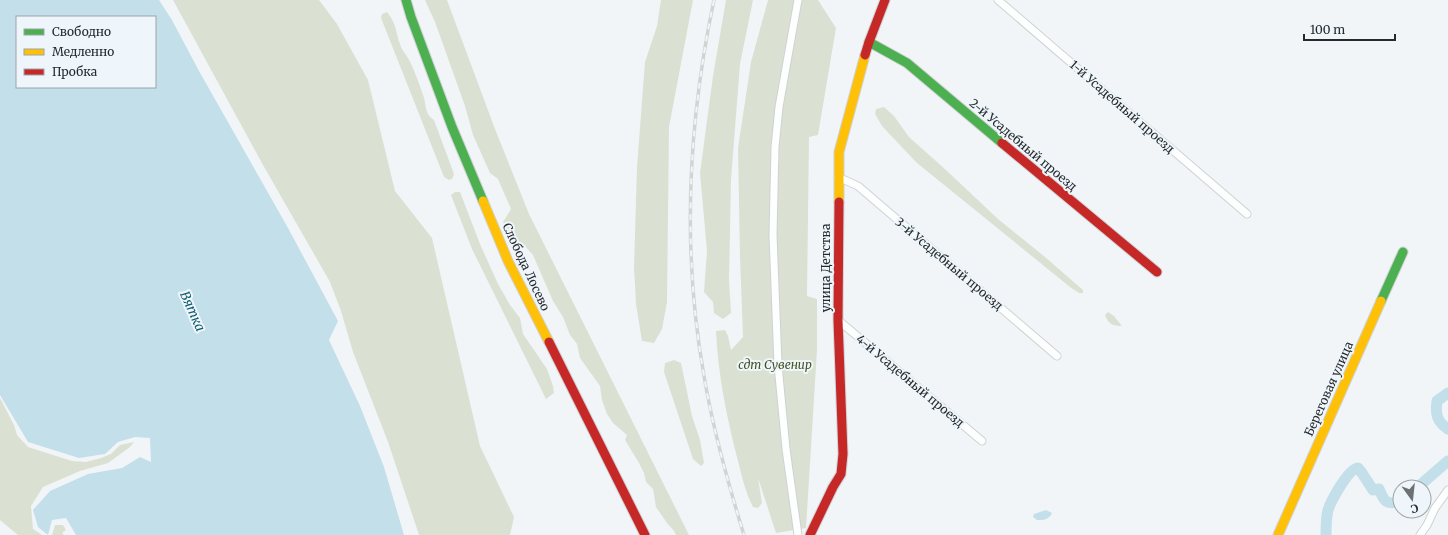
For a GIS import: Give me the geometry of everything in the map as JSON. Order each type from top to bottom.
[{"type":"street","name":"Слобода Лосево","points":[[406,0],[452,127],[508,261],[645,535]]},
{"type":"street","points":[[798,0],[779,107],[775,147],[773,235],[778,365],[786,449],[798,535]]},
{"type":"street","name":"улица Детства","points":[[810,535],[833,487],[841,474],[843,454],[838,320],[839,152],[869,42],[885,0]]},
{"type":"street","name":"1-й Усадебный проезд","points":[[998,0],[1247,214]]},
{"type":"street","name":"2-й Усадебный проезд","points":[[869,42],[907,63],[1157,272]]},
{"type":"street","name":"3-й Усадебный проезд","points":[[838,177],[858,186],[1057,356]]},
{"type":"street","name":"Береговая улица","points":[[1278,535],[1403,252]]},
{"type":"street","name":"4-й Усадебный проезд","points":[[838,320],[982,441]]},
{"type":"street","points":[[1420,535],[1428,525],[1435,508],[1448,490]]},
{"type":"green space","points":[[173,0],[319,0],[337,24],[368,80],[395,191],[432,238],[480,446],[514,517],[510,535],[419,535],[388,442],[353,352],[341,311],[330,282],[263,165]]},
{"type":"green space","points":[[425,0],[447,0],[495,129],[529,214],[689,535],[676,535],[656,507],[653,489],[646,482],[644,473],[639,463],[625,440],[627,435],[613,423],[607,414],[602,400],[600,386],[580,358],[577,344],[570,335],[563,317],[553,301],[533,255],[522,243],[514,247],[503,222],[511,209],[498,179],[490,173],[473,135],[465,106],[435,22]]},
{"type":"green space","points":[[661,0],[693,0],[669,127],[667,302],[662,329],[654,343],[642,341],[636,304],[634,267],[637,167],[645,62],[657,26]]},
{"type":"green space","points":[[726,0],[753,0],[740,64],[731,180],[729,280],[731,313],[723,319],[714,313],[713,302],[704,292],[707,251],[700,173],[713,76]]},
{"type":"green space","name":"сдт Сувенир","points":[[768,0],[818,0],[836,28],[818,135],[809,137],[807,296],[817,299],[817,350],[806,528],[776,533],[758,478],[762,503],[758,508],[753,507],[744,484],[730,429],[724,397],[716,331],[725,330],[731,350],[743,337],[738,148],[751,62]]},
{"type":"green space","points":[[387,12],[394,24],[401,48],[408,58],[416,76],[427,112],[434,120],[454,174],[452,179],[449,180],[444,177],[381,18],[382,14]]},
{"type":"green space","points":[[884,107],[894,116],[909,137],[998,219],[1083,290],[1083,293],[1079,293],[1070,287],[917,163],[882,126],[875,114],[876,109]]},
{"type":"green space","points":[[455,192],[460,192],[480,244],[498,284],[510,305],[520,318],[523,334],[547,369],[554,393],[546,399],[472,249],[451,195]]},
{"type":"green space","points":[[1108,312],[1114,316],[1122,326],[1116,326],[1109,322],[1105,315]]},
{"type":"green space","points":[[674,360],[681,363],[692,416],[700,440],[704,463],[701,466],[693,459],[664,372],[665,363]]},
{"type":"green space","points":[[0,398],[14,425],[17,435],[28,447],[72,461],[86,462],[111,454],[120,445],[134,442],[130,447],[108,463],[80,471],[43,487],[31,506],[33,529],[42,535],[18,535],[0,520]]},
{"type":"green space","points":[[55,525],[63,525],[66,530],[62,533],[64,535],[52,535]]},
{"type":"water","name":"Вятка","points":[[0,0],[159,0],[172,20],[199,71],[288,228],[338,321],[329,340],[360,406],[384,467],[404,535],[76,535],[66,518],[52,520],[48,535],[38,527],[33,510],[50,491],[88,474],[122,468],[140,457],[151,462],[150,438],[135,437],[118,442],[105,454],[79,458],[28,442],[0,395]]},
{"type":"water","points":[[1046,510],[1052,513],[1048,518],[1044,520],[1037,520],[1033,517],[1034,514]]},
{"type":"waterway","points":[[1448,393],[1437,401],[1436,410],[1441,424],[1448,429]]},
{"type":"waterway","points":[[1427,479],[1448,461]]},
{"type":"waterway","points":[[1326,535],[1328,510],[1336,493],[1345,479],[1358,468],[1373,490],[1379,489],[1382,497],[1389,503],[1392,503]]},
{"type":"railway","points":[[714,0],[698,93],[694,140],[691,188],[693,282],[697,329],[712,416],[721,456],[744,535]]},
{"type":"traffic: fast","points":[[406,0],[452,127],[483,201]]},
{"type":"traffic: fast","points":[[869,42],[907,63],[1002,143]]},
{"type":"traffic: fast","points":[[1381,301],[1403,252]]},
{"type":"traffic: slow","points":[[839,202],[839,152],[865,55]]},
{"type":"traffic: slow","points":[[483,201],[508,261],[549,342]]},
{"type":"traffic: slow","points":[[1278,535],[1381,301]]},
{"type":"traffic: jam","points":[[865,55],[885,0]]},
{"type":"traffic: jam","points":[[1002,143],[1157,272]]},
{"type":"traffic: jam","points":[[810,535],[833,487],[841,474],[843,454],[838,320],[839,202]]},
{"type":"traffic: jam","points":[[549,342],[645,535]]}]
